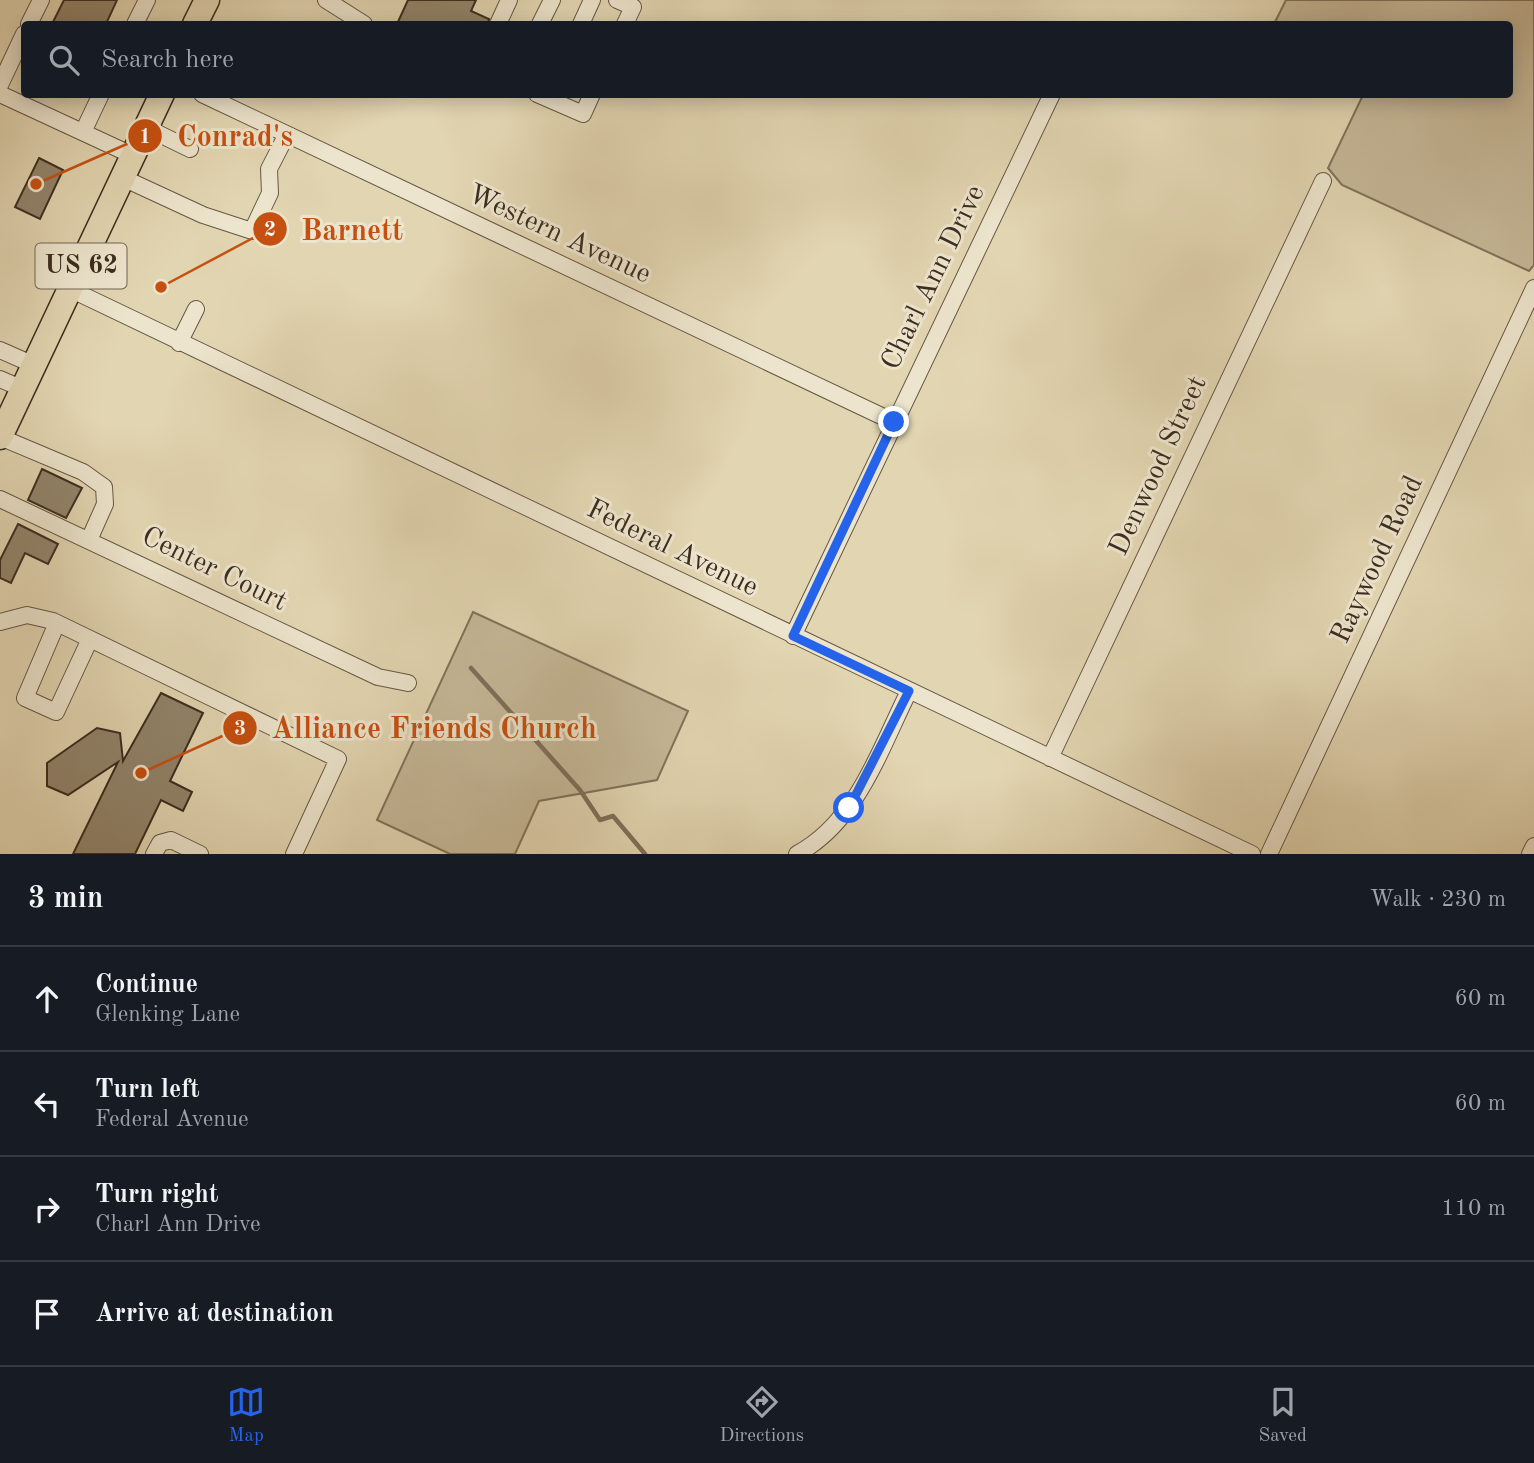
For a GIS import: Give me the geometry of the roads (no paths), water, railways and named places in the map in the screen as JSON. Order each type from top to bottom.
[{"type":"highway","points":[[196,21],[206,0]]},
{"type":"highway","name":"US 62","points":[[0,437],[160,98]]},
{"type":"street","points":[[30,21],[41,0]]},
{"type":"street","points":[[136,21],[147,0]]},
{"type":"street","points":[[326,0],[359,21]]},
{"type":"street","points":[[499,21],[509,0]]},
{"type":"street","points":[[542,21],[552,0]]},
{"type":"street","points":[[582,21],[592,0]]},
{"type":"street","points":[[617,0],[633,7],[626,21]]},
{"type":"street","points":[[0,85],[20,54]]},
{"type":"street","points":[[0,94],[83,132],[194,212],[252,231],[270,193],[269,169],[286,136]]},
{"type":"street","points":[[83,132],[99,98]]},
{"type":"street","name":"Western Avenue","points":[[210,98],[894,422]]},
{"type":"street","points":[[547,98],[583,114],[590,98]]},
{"type":"street","name":"Charl Ann Drive","points":[[793,636],[1050,98]]},
{"type":"street","points":[[147,128],[190,149]]},
{"type":"street","name":"Denwood Street","points":[[1051,758],[1323,181]]},
{"type":"street","name":"Raywood Road","points":[[1269,854],[1534,288]]},
{"type":"street","name":"Federal Avenue","points":[[70,289],[1252,854]]},
{"type":"street","points":[[179,343],[196,309]]},
{"type":"street","points":[[0,350],[34,365]]},
{"type":"street","points":[[0,379],[23,389]]},
{"type":"street","points":[[0,437],[83,472],[104,487],[105,504],[89,540]]},
{"type":"street","name":"Center Court","points":[[0,499],[377,677],[408,683]]},
{"type":"street","points":[[0,622],[27,615],[57,623],[338,760],[294,854]]},
{"type":"street","points":[[57,623],[25,698],[56,712],[90,639]]},
{"type":"street","points":[[797,854],[822,839],[849,808],[909,691]]},
{"type":"street","points":[[155,854],[160,843],[171,840],[200,854]]},
{"type":"street","points":[[1530,854],[1534,846]]},
{"type":"waterway","points":[[471,668],[580,790],[600,820],[613,816],[645,854]]},
{"type":"place","name":"Conrad's","points":[[36,184]]},
{"type":"place","name":"Barnett","points":[[161,287]]},
{"type":"place","name":"Alliance Friends Church","points":[[141,773]]}]
